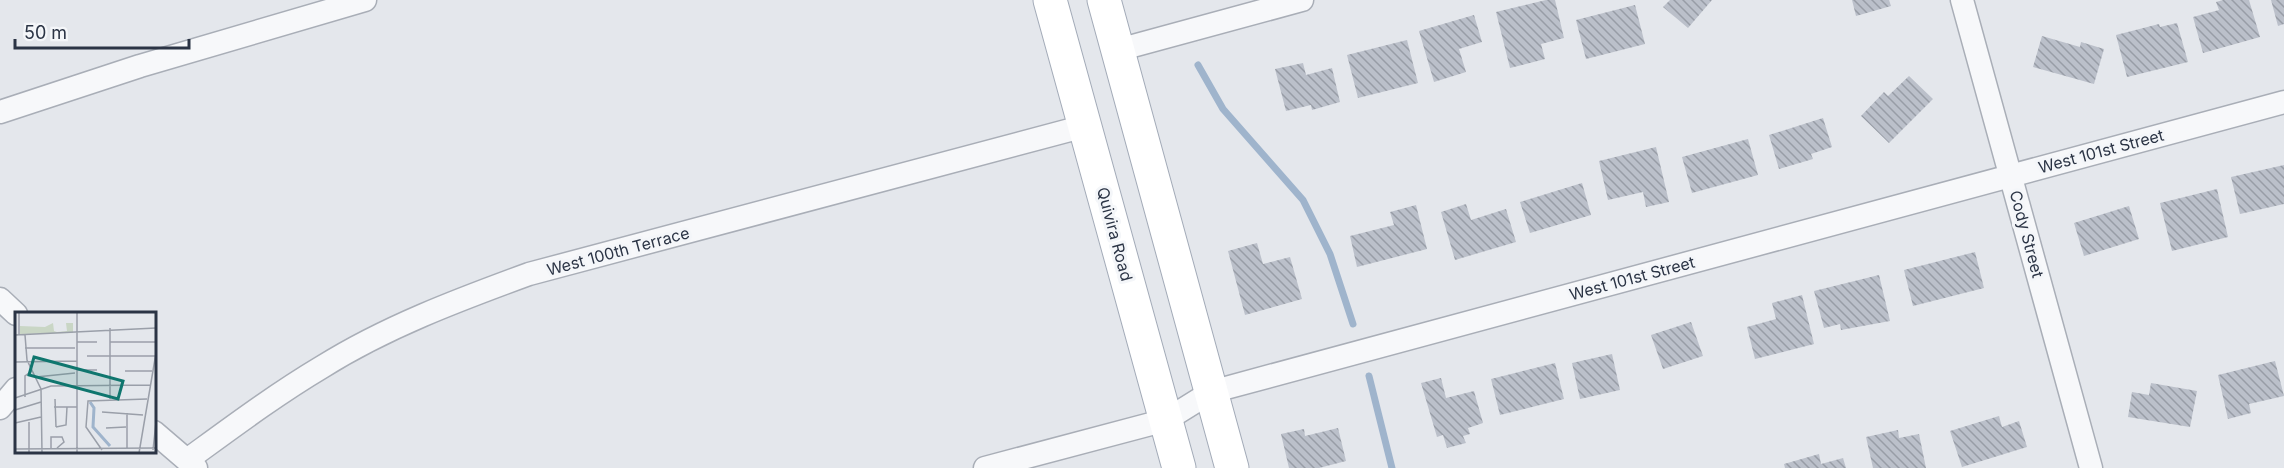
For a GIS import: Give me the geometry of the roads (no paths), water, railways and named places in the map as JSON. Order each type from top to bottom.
[{"type":"main road","name":"Quivira Road","points":[[1050,0],[1179,468]]},
{"type":"main road","points":[[1104,0],[1232,468]]},
{"type":"street","points":[[0,112],[140,66],[365,0]]},
{"type":"street","points":[[1118,50],[1302,0]]},
{"type":"street","name":"Cody Street","points":[[1962,0],[2091,468]]},
{"type":"street","name":"West 101st Street","points":[[986,468],[1166,420],[1211,392],[2284,102]]},
{"type":"street","name":"West 100th Terrace","points":[[191,464],[323,366],[391,330],[457,300],[529,274],[1085,126]]},
{"type":"street","points":[[0,299],[15,313]]},
{"type":"street","points":[[0,408],[15,390]]},
{"type":"street","points":[[156,434],[191,464]]},
{"type":"waterway","points":[[1198,65],[1223,109],[1303,200],[1330,254],[1353,324]]},
{"type":"waterway","points":[[1369,376],[1392,468]]}]
